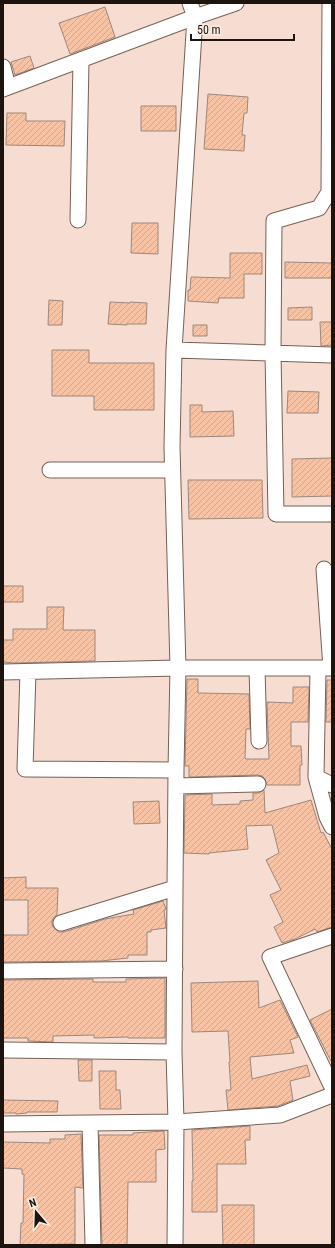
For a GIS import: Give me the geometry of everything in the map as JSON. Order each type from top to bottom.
[{"type":"street","points":[[3,67],[6,88],[81,60],[193,10],[236,3]]},
{"type":"street","points":[[330,3],[329,192],[319,208],[274,221],[273,353],[276,514],[332,514]]},
{"type":"street","points":[[175,1245],[176,1122],[174,1052],[178,668],[172,470],[174,350],[193,10]]},
{"type":"street","points":[[78,220],[81,60]]},
{"type":"street","points":[[174,350],[332,355]]},
{"type":"street","points":[[50,470],[172,470]]},
{"type":"street","points":[[324,569],[327,668],[315,754],[316,777],[332,827]]},
{"type":"street","points":[[3,672],[178,668],[327,668]]},
{"type":"street","points":[[257,668],[259,741]]},
{"type":"street","points":[[28,672],[25,768],[176,770]]},
{"type":"street","points":[[316,777],[332,784]]},
{"type":"street","points":[[177,786],[258,784]]},
{"type":"street","points":[[60,923],[175,888]]},
{"type":"street","points":[[332,936],[270,957],[332,1088]]},
{"type":"street","points":[[3,971],[175,969]]},
{"type":"street","points":[[3,1050],[174,1052]]},
{"type":"street","points":[[3,1124],[176,1122],[280,1115],[332,1095]]},
{"type":"street","points":[[90,1123],[93,1245]]},
{"type":"building","points":[[105,7],[115,37],[70,54],[59,23]]},
{"type":"building","points":[[30,56],[34,68],[15,75],[11,62]]},
{"type":"building","points":[[208,94],[248,97],[247,113],[244,113],[242,135],[245,135],[244,151],[204,149]]},
{"type":"building","points":[[141,106],[176,106],[176,131],[141,131]]},
{"type":"building","points":[[7,113],[26,113],[26,121],[65,121],[64,146],[6,145]]},
{"type":"building","points":[[132,223],[158,223],[158,254],[131,253]]},
{"type":"building","points":[[230,253],[262,253],[262,274],[244,274],[244,298],[219,298],[218,303],[188,301],[188,290],[190,290],[191,277],[230,278]]},
{"type":"building","points":[[285,262],[332,263],[332,278],[285,278]]},
{"type":"building","points":[[49,300],[63,301],[62,325],[48,325]]},
{"type":"building","points":[[110,302],[147,303],[146,324],[108,324]]},
{"type":"building","points":[[312,307],[312,320],[288,320],[288,308]]},
{"type":"building","points":[[320,322],[332,322],[332,345],[321,346]]},
{"type":"building","points":[[193,325],[207,325],[207,336],[193,336]]},
{"type":"building","points":[[52,350],[89,350],[89,363],[154,363],[154,410],[94,410],[94,396],[52,396]]},
{"type":"building","points":[[288,391],[319,392],[318,413],[287,413]]},
{"type":"building","points":[[190,405],[202,405],[202,412],[233,411],[234,436],[190,437]]},
{"type":"building","points":[[332,458],[332,496],[292,497],[292,459]]},
{"type":"building","points":[[188,480],[262,480],[263,518],[189,519]]},
{"type":"building","points":[[3,586],[23,586],[23,602],[3,602]]},
{"type":"building","points":[[47,607],[64,607],[63,630],[95,630],[95,661],[3,662],[3,640],[13,640],[13,629],[47,629]]},
{"type":"building","points":[[187,679],[198,679],[198,693],[249,694],[250,729],[246,729],[246,759],[269,759],[267,702],[293,703],[293,687],[309,687],[308,722],[291,722],[291,746],[301,746],[302,765],[300,765],[300,785],[267,785],[265,779],[258,775],[189,777],[189,766],[185,766]]},
{"type":"building","points":[[327,680],[332,680],[332,722],[326,722]]},
{"type":"building","points":[[264,790],[265,813],[311,800],[321,833],[323,832],[332,849],[332,927],[317,932],[315,929],[295,939],[282,943],[274,927],[283,922],[270,895],[281,890],[266,860],[279,853],[272,825],[246,826],[248,849],[209,854],[184,853],[185,795],[212,794],[212,805],[240,804],[240,801],[253,800],[253,793],[259,793]]},
{"type":"building","points":[[159,801],[160,823],[134,824],[133,802]]},
{"type":"building","points":[[26,877],[26,888],[58,888],[57,915],[52,921],[52,925],[59,932],[64,932],[105,919],[134,914],[133,910],[163,901],[166,909],[164,910],[166,928],[147,932],[147,955],[128,955],[128,958],[101,961],[3,962],[3,935],[28,935],[28,900],[3,900],[3,878]]},
{"type":"building","points":[[165,978],[165,1038],[94,1038],[94,1035],[53,1036],[53,1042],[28,1041],[28,1038],[3,1038],[3,980],[93,979],[93,982],[126,982],[126,979]]},
{"type":"building","points":[[258,981],[259,1008],[280,1000],[298,1037],[290,1040],[294,1053],[250,1057],[252,1079],[307,1065],[310,1076],[290,1081],[293,1100],[278,1106],[228,1110],[226,1090],[231,1090],[228,1031],[192,1032],[191,983]]},
{"type":"building","points":[[332,1009],[332,1063],[310,1020]]},
{"type":"building","points":[[78,1060],[92,1060],[92,1081],[79,1081]]},
{"type":"building","points":[[99,1071],[116,1071],[116,1090],[120,1090],[121,1109],[100,1109]]},
{"type":"building","points":[[3,1100],[58,1101],[57,1112],[27,1112],[16,1114],[3,1113]]},
{"type":"building","points":[[250,1126],[250,1140],[245,1140],[246,1164],[217,1164],[217,1212],[192,1212],[192,1130]]},
{"type":"building","points":[[164,1131],[165,1149],[156,1150],[156,1182],[128,1182],[127,1245],[102,1245],[99,1135],[133,1135],[133,1133]]},
{"type":"building","points":[[81,1134],[83,1188],[75,1187],[75,1244],[20,1245],[21,1223],[23,1223],[24,1174],[22,1174],[22,1169],[3,1168],[3,1142],[50,1143],[50,1139],[65,1139],[65,1135]]},
{"type":"building","points":[[222,1205],[254,1205],[254,1245],[223,1245]]}]
